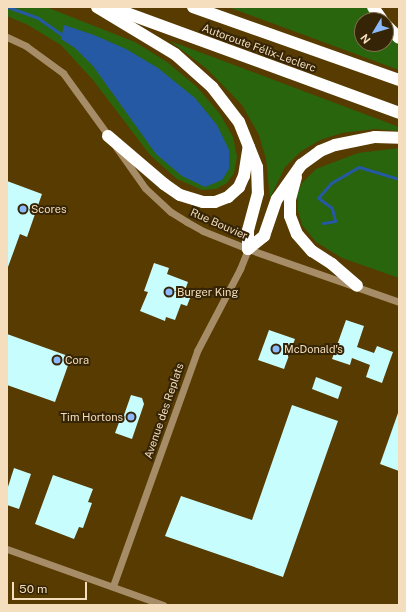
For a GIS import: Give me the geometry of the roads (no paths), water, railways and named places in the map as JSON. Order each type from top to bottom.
[{"type":"highway","points":[[97,7],[175,54],[212,87],[239,122],[250,145],[257,167],[258,193],[248,231],[248,249]]},
{"type":"highway","name":"Autoroute Félix-Leclerc","points":[[110,7],[399,113]]},
{"type":"highway","name":"Autoroute Félix-Leclerc","points":[[193,7],[399,80]]},
{"type":"highway","points":[[108,136],[180,195],[203,202],[216,202],[228,197],[239,187],[244,176],[250,145]]},
{"type":"highway","points":[[248,249],[264,236],[277,199],[301,165],[320,151],[335,145],[376,137],[399,138]]},
{"type":"highway","points":[[301,165],[293,186],[290,200],[290,216],[293,227],[297,234],[312,251],[332,264],[357,286]]},
{"type":"street","name":"Rue Bouvier","points":[[7,37],[26,46],[63,73],[145,188],[171,212],[203,231],[248,249],[399,302]]},
{"type":"street","name":"Avenue des Replats","points":[[113,586],[197,352],[240,269],[248,249]]},
{"type":"street","points":[[7,549],[163,605]]},
{"type":"water","points":[[64,25],[94,35],[126,49],[158,68],[195,98],[217,125],[229,150],[229,169],[222,180],[205,187],[182,176],[156,154],[93,66],[75,48],[61,39]]},
{"type":"waterway","points":[[8,7],[38,18],[65,37]]},
{"type":"waterway","points":[[323,223],[335,221],[332,208],[318,198],[331,183],[359,167],[399,179]]},
{"type":"place","name":"Scores","points":[[23,209]]},
{"type":"place","name":"Burger King","points":[[169,292]]},
{"type":"place","name":"McDonald's","points":[[276,349]]},
{"type":"place","name":"Cora","points":[[57,360]]},
{"type":"place","name":"Tim Hortons","points":[[131,417]]}]
